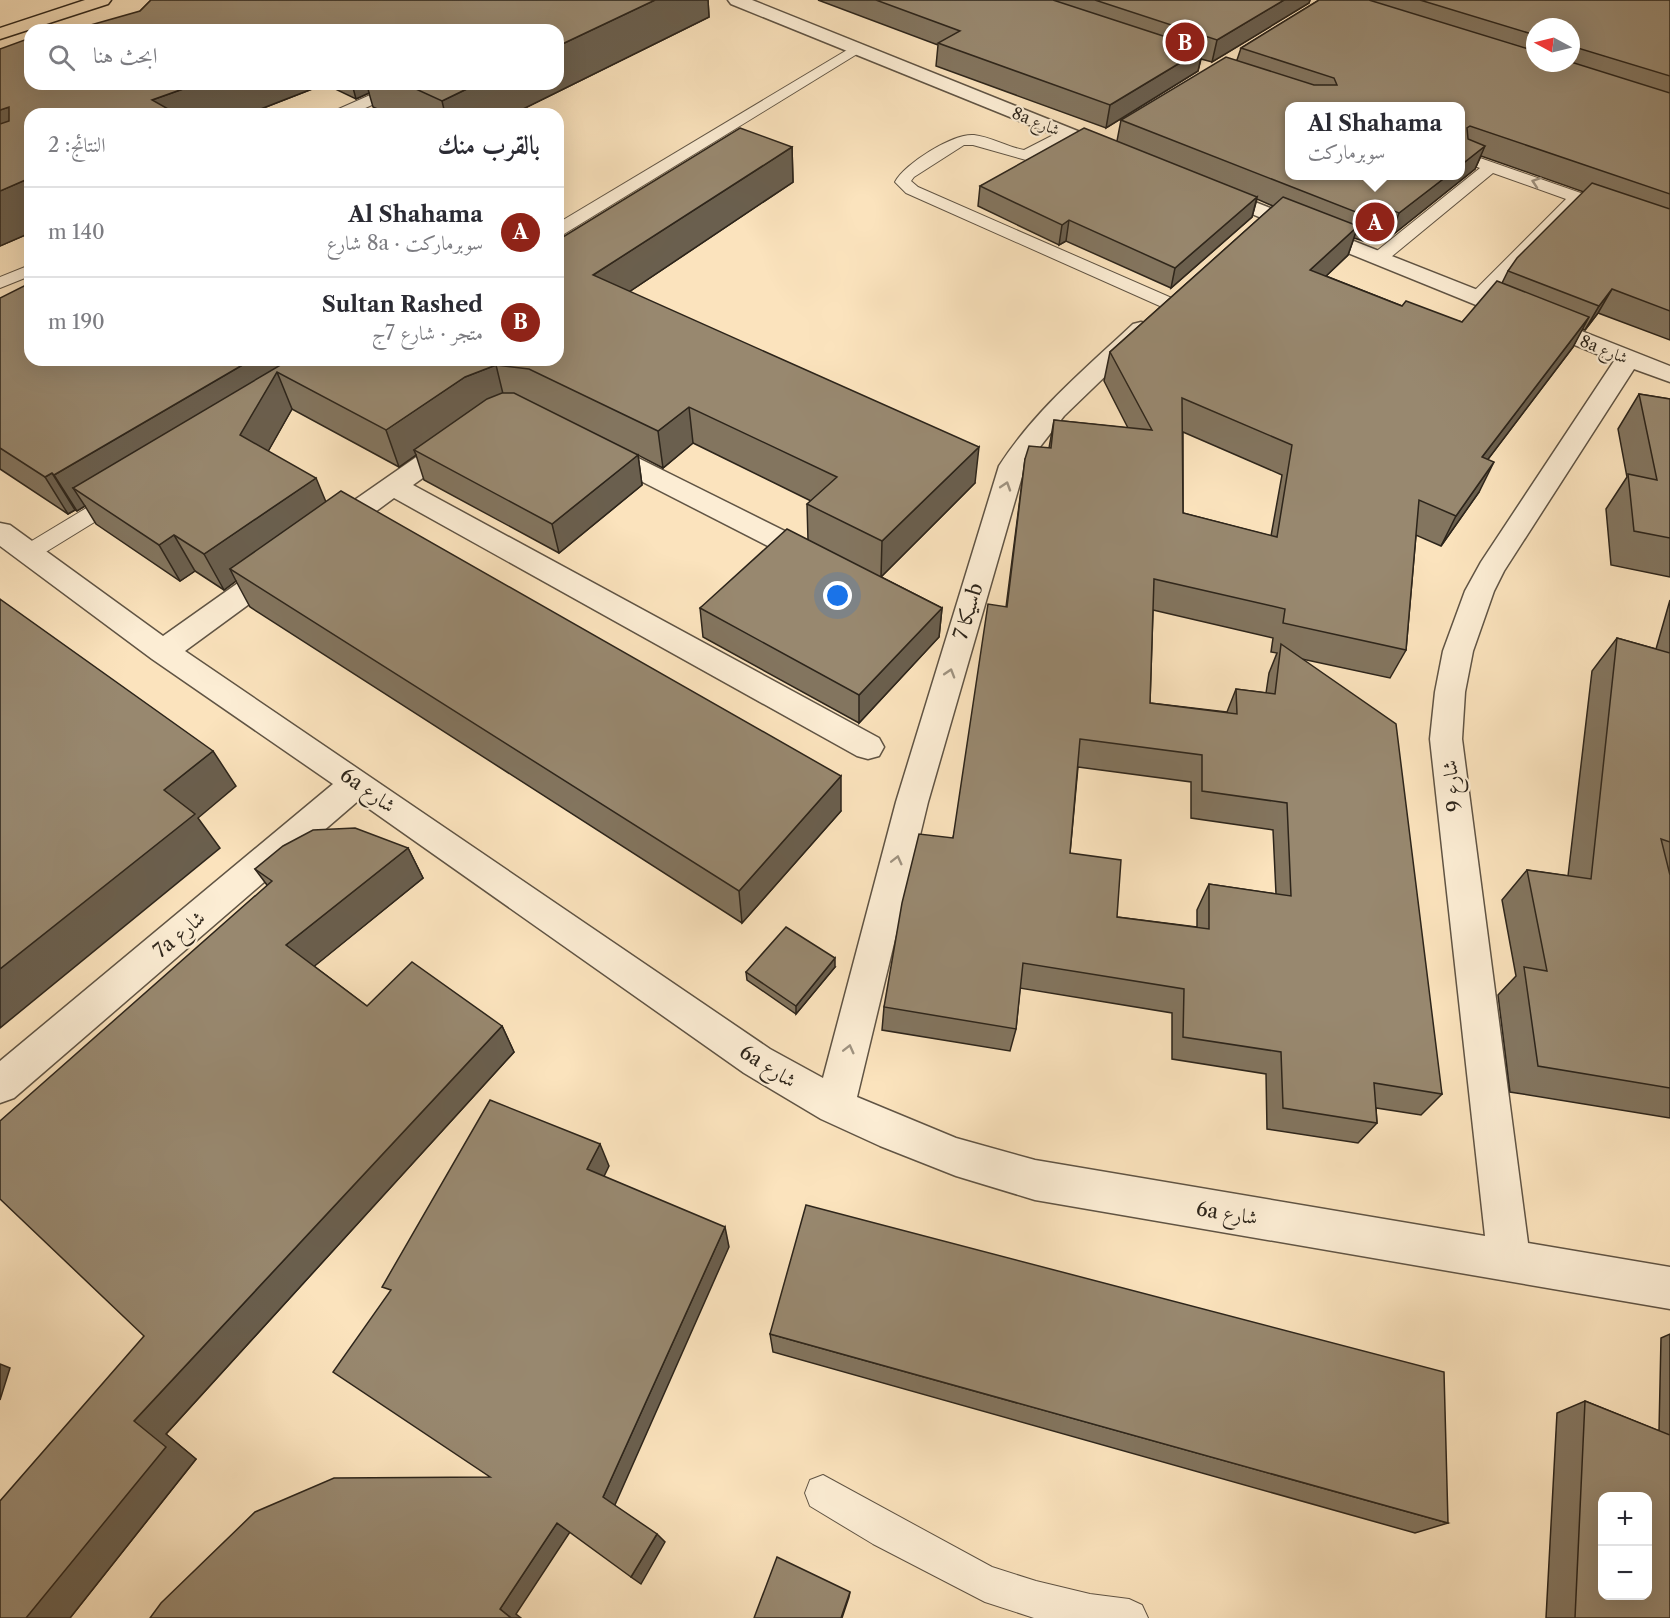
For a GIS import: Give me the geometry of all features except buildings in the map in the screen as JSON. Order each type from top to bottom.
[{"type":"main road","points":[[30,24],[102,0]]},
{"type":"main road","points":[[67,24],[105,10],[114,4],[114,0]]},
{"type":"main road","points":[[0,34],[24,26]]},
{"type":"street","name":"8a شارع","points":[[737,0],[1129,158]]},
{"type":"street","points":[[1096,145],[1116,133]]},
{"type":"street","name":"8a شارع","points":[[1195,184],[1670,375]]},
{"type":"street","points":[[1254,230],[1271,215]]},
{"type":"street","name":"سيكا 7b","points":[[835,1106],[912,802],[1012,466],[1027,441],[1047,419],[1177,296]]},
{"type":"street","name":"شارع 9","points":[[1509,1260],[1446,739],[1449,690],[1458,645],[1481,587],[1628,359]]},
{"type":"street","points":[[163,651],[476,427]]},
{"type":"street","points":[[579,440],[842,572]]},
{"type":"street","points":[[393,486],[868,747]]},
{"type":"street","name":"6a شارع","points":[[14,543],[163,651],[757,1061],[835,1106],[894,1133],[956,1157],[1035,1180],[1118,1196],[1670,1288]]},
{"type":"street","name":"7a شارع","points":[[0,1085],[357,783]]},
{"type":"lane","points":[[564,226],[856,48]]},
{"type":"lane","points":[[353,108],[393,90]]},
{"type":"lane","points":[[1066,133],[1026,154],[1012,153],[974,140],[961,140],[907,174],[903,182],[912,190],[1177,296]]},
{"type":"lane","points":[[1465,157],[1670,230]]},
{"type":"lane","points":[[1379,258],[1491,167]]},
{"type":"lane","points":[[1477,298],[1577,197]]},
{"type":"lane","points":[[0,283],[24,273]]},
{"type":"lane","points":[[14,543],[141,484]]},
{"type":"lane","points":[[823,1493],[886,1531],[985,1583],[1036,1600],[1090,1613],[1129,1618]]},
{"type":"place","name":"Sultan Rashed","points":[[1185,42]]},
{"type":"place","name":"Al Shahama","points":[[1375,222]]}]
